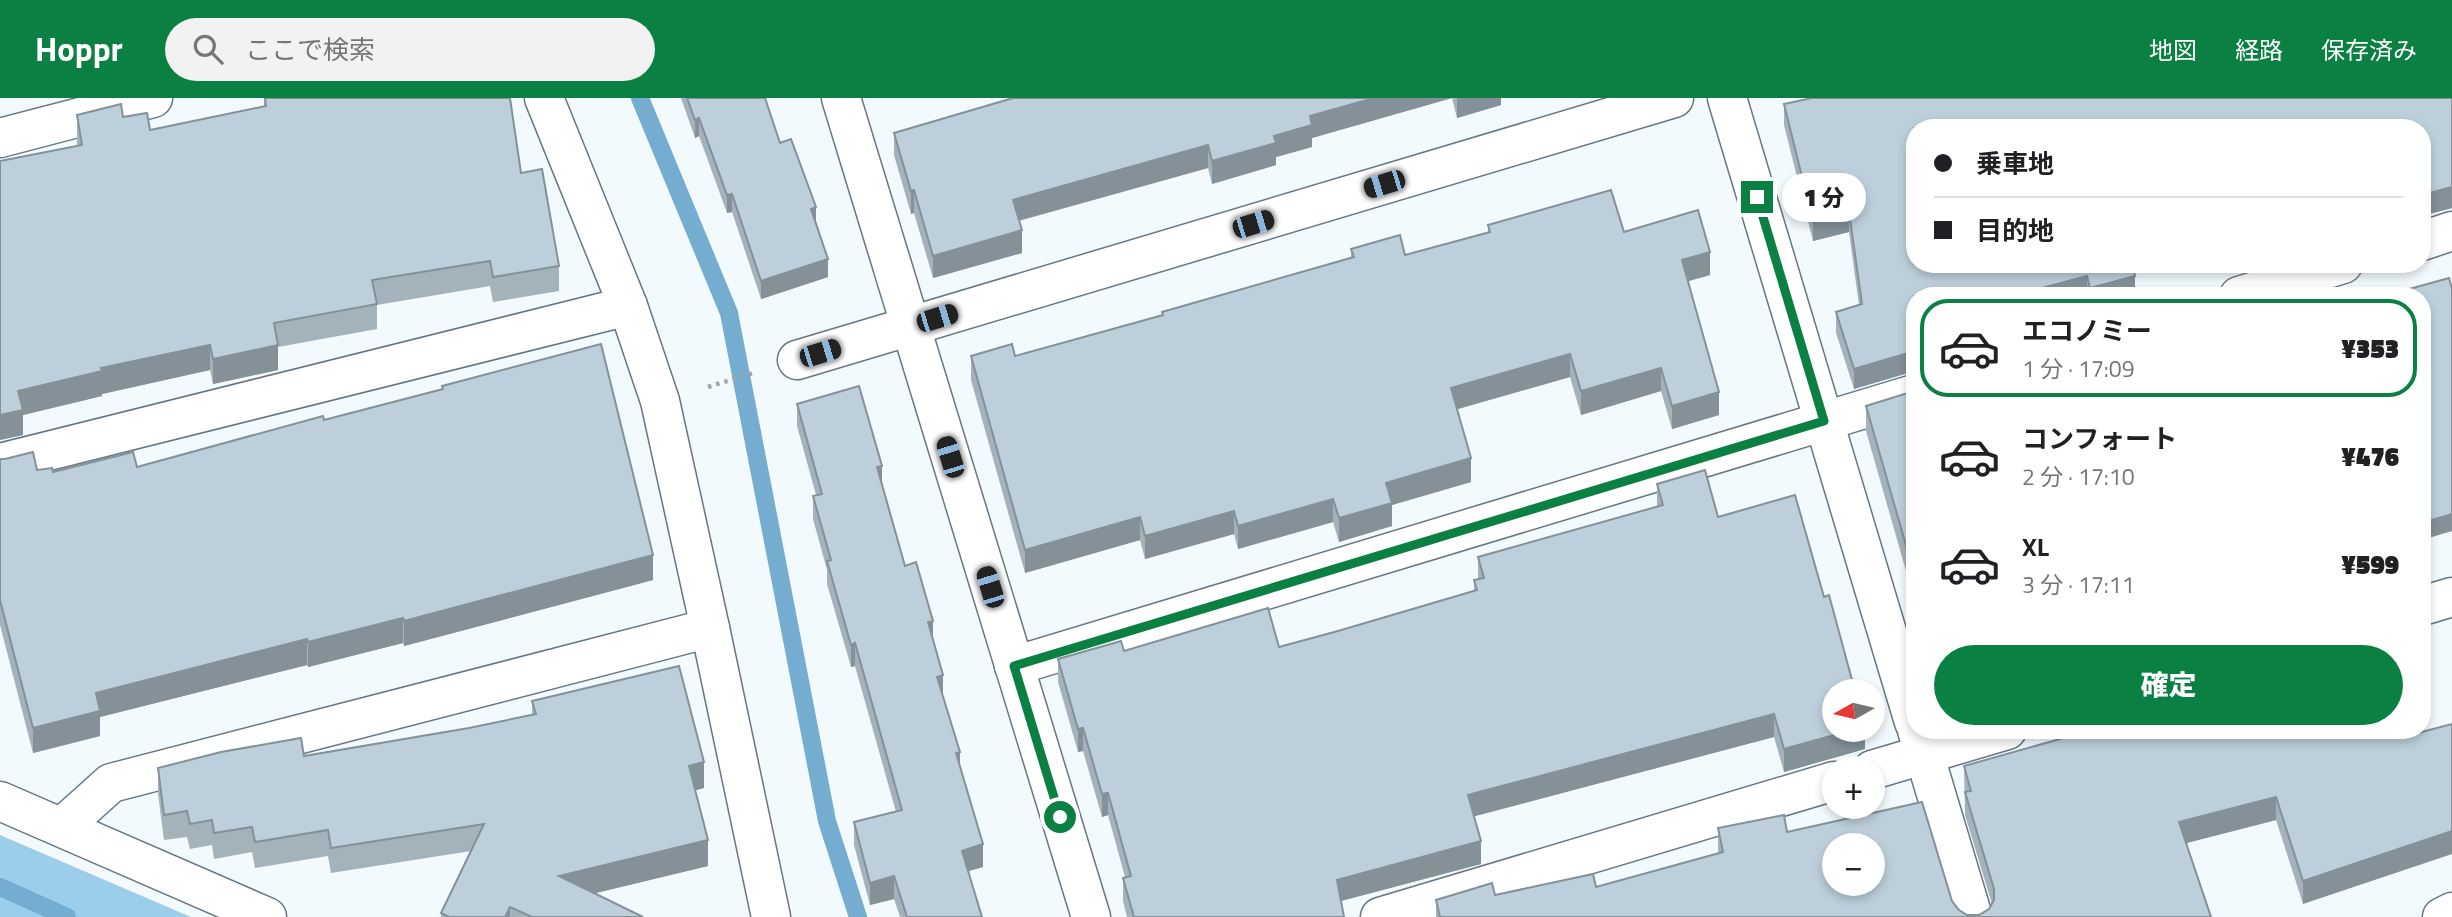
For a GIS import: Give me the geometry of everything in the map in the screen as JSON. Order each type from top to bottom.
[{"type":"street","points":[[0,138],[153,98]]},
{"type":"street","points":[[544,98],[628,306],[660,401],[771,917]]},
{"type":"street","points":[[841,98],[1091,917]]},
{"type":"street","points":[[797,360],[1674,98]]},
{"type":"street","points":[[1727,98],[1906,692]]},
{"type":"street","points":[[2431,238],[2452,232]]},
{"type":"street","points":[[2268,287],[2314,273]]},
{"type":"street","points":[[0,463],[628,306]]},
{"type":"street","points":[[1014,666],[1906,396]]},
{"type":"street","points":[[2431,603],[2452,597]]},
{"type":"street","points":[[62,827],[111,783],[710,628]]},
{"type":"street","points":[[1885,760],[1914,739]]},
{"type":"street","points":[[1920,739],[1973,917]]},
{"type":"street","points":[[1380,917],[1822,786]]},
{"type":"street","points":[[0,801],[267,917]]},
{"type":"street","points":[[2442,917],[2452,912]]},
{"type":"path","points":[[660,401],[797,360]]},
{"type":"shaded area","points":[[0,835],[191,917],[0,917]]},
{"type":"building","points":[[265,98],[510,98],[521,173],[542,169],[559,266],[493,277],[490,261],[372,280],[377,304],[274,323],[278,345],[213,359],[210,345],[101,368],[102,371],[18,391],[23,410],[0,415],[0,161],[82,145],[77,115],[121,104],[123,117],[147,113],[150,130],[266,106]]},
{"type":"building","points":[[687,98],[765,98],[780,143],[791,139],[816,207],[811,209],[828,259],[761,281],[732,194],[727,195],[699,118],[695,120]]},
{"type":"building","points":[[1013,98],[1374,98],[1310,116],[1312,125],[1274,136],[1276,143],[1212,161],[1208,145],[1013,200],[1022,230],[933,256],[894,133]]},
{"type":"building","points":[[1812,98],[2452,98],[2452,187],[2431,193],[2431,119],[1906,119],[1906,273],[2134,273],[2135,276],[2094,287],[2090,287],[2087,276],[2045,287],[1906,287],[1906,354],[1854,369],[1836,312],[1862,304],[1849,211],[1813,221],[1784,104]]},
{"type":"building","points":[[1611,190],[1624,232],[1698,210],[1710,252],[1682,260],[1719,392],[1672,406],[1661,368],[1581,391],[1570,354],[1451,388],[1471,458],[1386,483],[1392,503],[1339,518],[1333,499],[1238,526],[1234,511],[1145,536],[1140,517],[1025,550],[971,356],[1012,344],[1015,356],[1163,315],[1162,312],[1354,257],[1351,249],[1400,235],[1405,255],[1490,232],[1488,225]]},
{"type":"building","points":[[2449,278],[2452,289],[2452,514],[2431,520],[2431,287],[2417,287]]},
{"type":"building","points":[[601,344],[653,555],[404,621],[403,618],[308,642],[307,639],[96,693],[100,711],[33,728],[0,600],[0,459],[33,452],[37,470],[52,468],[53,472],[133,452],[137,467],[323,416],[324,420],[443,389],[442,386]]},
{"type":"building","points":[[859,386],[882,466],[877,467],[905,566],[916,562],[933,621],[928,622],[943,675],[937,677],[960,752],[956,753],[983,844],[962,851],[982,917],[907,917],[894,876],[870,883],[854,822],[902,810],[855,643],[851,645],[827,561],[831,560],[813,496],[822,494],[797,404]]},
{"type":"building","points":[[1906,394],[1906,545],[1866,406]]},
{"type":"building","points":[[1705,470],[1718,517],[1795,495],[1824,597],[1829,595],[1852,679],[1822,679],[1822,738],[1784,749],[1774,714],[1468,795],[1481,841],[1337,880],[1344,917],[1134,917],[1123,878],[1131,876],[1108,793],[1102,794],[1083,728],[1078,729],[1058,659],[1121,641],[1124,651],[1268,608],[1279,647],[1338,631],[1477,590],[1474,580],[1484,578],[1478,557],[1663,505],[1657,484]]},
{"type":"building","points":[[679,666],[704,762],[689,766],[708,840],[559,876],[643,917],[532,917],[510,907],[505,917],[449,917],[441,913],[484,824],[331,848],[328,830],[255,842],[252,827],[214,833],[212,820],[190,824],[187,811],[164,815],[158,768],[221,752],[301,738],[304,756],[469,728],[536,714],[532,701]]},
{"type":"building","points":[[2452,724],[2452,831],[2303,881],[2276,797],[2179,822],[2211,917],[1440,917],[1436,900],[1492,883],[1495,895],[1593,874],[1596,887],[1723,852],[1718,828],[1784,815],[1787,832],[1846,819],[1885,819],[1885,810],[1922,802],[1952,901],[1967,915],[1979,915],[1989,909],[1994,900],[1994,889],[1965,792],[1971,791],[1964,766],[2060,739],[2431,739],[2431,730]]},
{"type":"waterway","points":[[640,98],[729,313],[827,821],[858,917]]},
{"type":"waterway","points":[[0,887],[67,917]]},
{"type":"route","points":[[1060,817],[1014,666],[1824,421],[1757,197]]}]
